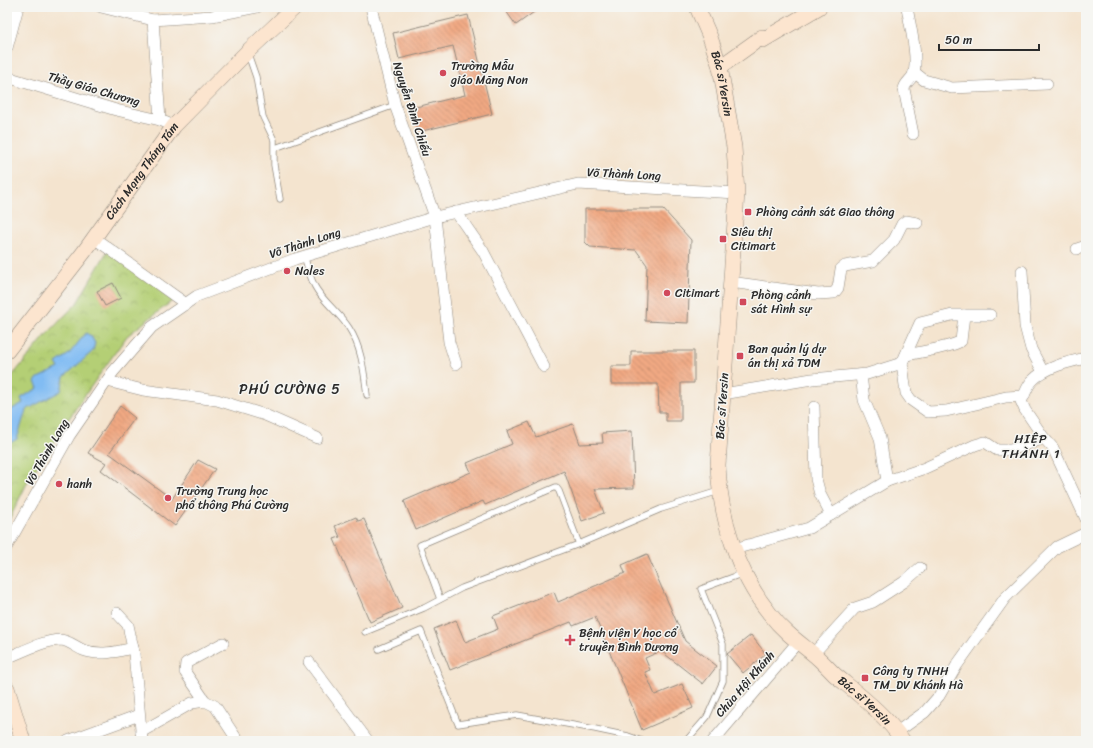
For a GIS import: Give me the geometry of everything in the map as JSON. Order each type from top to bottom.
[{"type":"main road","name":"Cách Mạng Tháng Tám","points":[[8,350],[94,238],[167,123],[295,7]]},
{"type":"main road","name":"Bác sĩ Yersin","points":[[697,7],[710,37],[720,67],[734,147],[736,194],[718,465],[719,491],[734,549],[744,573],[770,614],[797,643],[813,654],[883,715],[900,736]]},
{"type":"main road","points":[[720,67],[762,37],[763,40],[819,7]]},
{"type":"main road","points":[[7,688],[23,741]]},
{"type":"street","points":[[7,48],[18,7]]},
{"type":"street","points":[[101,7],[153,20],[212,16],[229,10],[257,7]]},
{"type":"street","name":"Nguyễn Đình Chiểu","points":[[371,7],[395,105],[435,217],[449,342],[456,364]]},
{"type":"street","points":[[907,7],[913,49],[914,72],[912,78],[904,85],[904,89],[913,134]]},
{"type":"street","points":[[153,20],[167,123]]},
{"type":"street","points":[[914,72],[924,80],[952,88],[1047,84]]},
{"type":"street","name":"Thầy Giáo Chương","points":[[7,77],[116,110],[167,123]]},
{"type":"street","name":"Võ Thành Long","points":[[7,546],[70,436],[107,381],[152,327],[197,296],[304,256],[435,217],[578,184],[736,194]]},
{"type":"street","points":[[456,212],[482,251],[544,367]]},
{"type":"street","points":[[730,282],[818,294],[834,293],[838,288],[841,269],[846,266],[873,261],[894,240],[902,224],[906,221],[917,223]]},
{"type":"street","points":[[94,238],[186,304]]},
{"type":"street","points":[[1022,271],[1025,326],[1031,349],[1043,372]]},
{"type":"street","points":[[990,315],[952,315],[920,323],[904,359],[906,394],[911,400],[928,412],[946,411],[1006,397],[1024,396]]},
{"type":"street","points":[[723,394],[812,379],[861,374],[946,345],[957,344],[961,341],[964,315]]},
{"type":"street","points":[[1086,358],[1066,363],[1043,372],[1031,382],[1021,401],[1025,410],[1044,438],[1053,448],[1086,519]]},
{"type":"street","points":[[861,374],[864,400],[880,438],[887,480]]},
{"type":"street","points":[[107,381],[143,390],[217,400],[265,416],[317,438]]},
{"type":"street","points":[[814,407],[816,479],[820,494],[831,516]]},
{"type":"street","points":[[734,549],[809,528],[831,516],[887,480],[925,468],[974,445],[986,442],[998,450],[1011,450],[1044,438]]},
{"type":"street","points":[[900,736],[939,696],[957,665],[1005,598],[1057,547],[1086,533]]},
{"type":"street","points":[[813,654],[855,608],[873,602],[904,582],[920,568]]},
{"type":"street","points":[[117,613],[128,625],[133,648],[142,737],[192,703],[205,701]]},
{"type":"street","points":[[7,658],[29,648],[62,640],[84,650],[97,653],[113,652],[133,648]]},
{"type":"street","points":[[223,642],[186,663],[186,672],[205,701],[215,706],[238,741]]},
{"type":"street","name":"Chùa Hội Khánh","points":[[713,741],[797,643]]},
{"type":"street","points":[[309,662],[368,741]]},
{"type":"street","points":[[68,741],[139,714]]},
{"type":"lane","points":[[247,52],[256,77],[263,117],[274,140],[275,178],[280,199]]},
{"type":"lane","points":[[275,148],[395,105]]},
{"type":"lane","points":[[304,256],[312,281],[317,290],[342,319],[356,341],[360,352],[367,395]]},
{"type":"lane","points":[[440,599],[420,545],[556,487],[559,491],[580,544]]},
{"type":"lane","points":[[365,632],[424,608],[440,599],[580,544],[661,509],[719,491]]},
{"type":"lane","points":[[686,741],[707,717],[723,681],[723,644],[700,589],[744,573]]},
{"type":"lane","points":[[379,649],[421,632],[458,724],[517,715],[602,730],[642,741]]},
{"type":"green space","points":[[108,250],[176,298],[127,336],[78,405],[29,479],[7,524],[7,382],[48,333],[77,303]]},
{"type":"water","points":[[86,333],[91,336],[95,343],[93,351],[64,377],[61,391],[26,410],[17,439],[7,445],[7,412],[23,403],[21,398],[38,388],[35,382],[38,378],[59,368],[56,363],[69,354]]},
{"type":"building","points":[[503,7],[541,7],[516,25]]},
{"type":"building","points":[[468,15],[492,114],[418,132],[412,108],[465,95],[453,46],[399,59],[393,33]]},
{"type":"building","name":"Citimart","points":[[585,209],[663,209],[691,240],[688,323],[645,321],[647,265],[636,250],[590,247],[585,242]]},
{"type":"building","points":[[113,283],[121,298],[105,306],[97,291]]},
{"type":"building","points":[[631,351],[694,351],[694,383],[681,383],[681,421],[666,421],[666,412],[659,412],[658,384],[611,384],[611,366],[631,366]]},
{"type":"building","points":[[120,406],[135,418],[109,453],[172,499],[198,460],[215,469],[175,526],[101,470],[106,463],[88,453]]},
{"type":"building","points":[[529,422],[536,437],[573,424],[580,444],[603,443],[602,433],[632,431],[634,488],[595,489],[604,513],[582,521],[564,471],[485,505],[483,501],[416,530],[404,501],[471,472],[467,463],[512,444],[507,431]]},
{"type":"building","points":[[356,517],[358,521],[364,519],[402,608],[370,622],[334,539],[340,537],[335,526]]},
{"type":"building","points":[[647,554],[685,641],[717,666],[703,684],[661,651],[645,658],[650,670],[645,672],[655,695],[682,684],[693,708],[642,730],[595,617],[573,626],[571,622],[450,670],[434,629],[456,620],[465,642],[498,629],[493,616],[554,592],[558,602],[625,573],[622,565]]},
{"type":"building","points":[[751,635],[766,654],[743,673],[727,654]]},
{"type":"place","name":"Trường Mẫu giáo Măng Non","points":[[443,73]]},
{"type":"place","name":"Phòng cảnh sát Giao thông","points":[[748,212]]},
{"type":"place","name":"Siêu thị Citimart","points":[[723,239]]},
{"type":"place","name":"Nales","points":[[287,271]]},
{"type":"place","name":"Citimart","points":[[667,293]]},
{"type":"place","name":"Phòng cảnh sát Hình sự","points":[[743,302]]},
{"type":"place","name":"Ban quản lý dự án thị xả TDM","points":[[740,356]]},
{"type":"place","name":"hanh","points":[[59,484]]},
{"type":"place","name":"Trường Trung học phổ thông Phú Cường","points":[[168,498]]},
{"type":"place","name":"Bệnh viện Y học cổ truyền Bình Dương","points":[[570,640]]},
{"type":"place","name":"Công ty TNHH TM_DV Khánh Hà","points":[[865,678]]},
{"type":"district","name":"PHÚ CƯỜNG 5","points":[[290,389]]},
{"type":"district","name":"HIỆP THÀNH 1","points":[[1031,446]]}]
